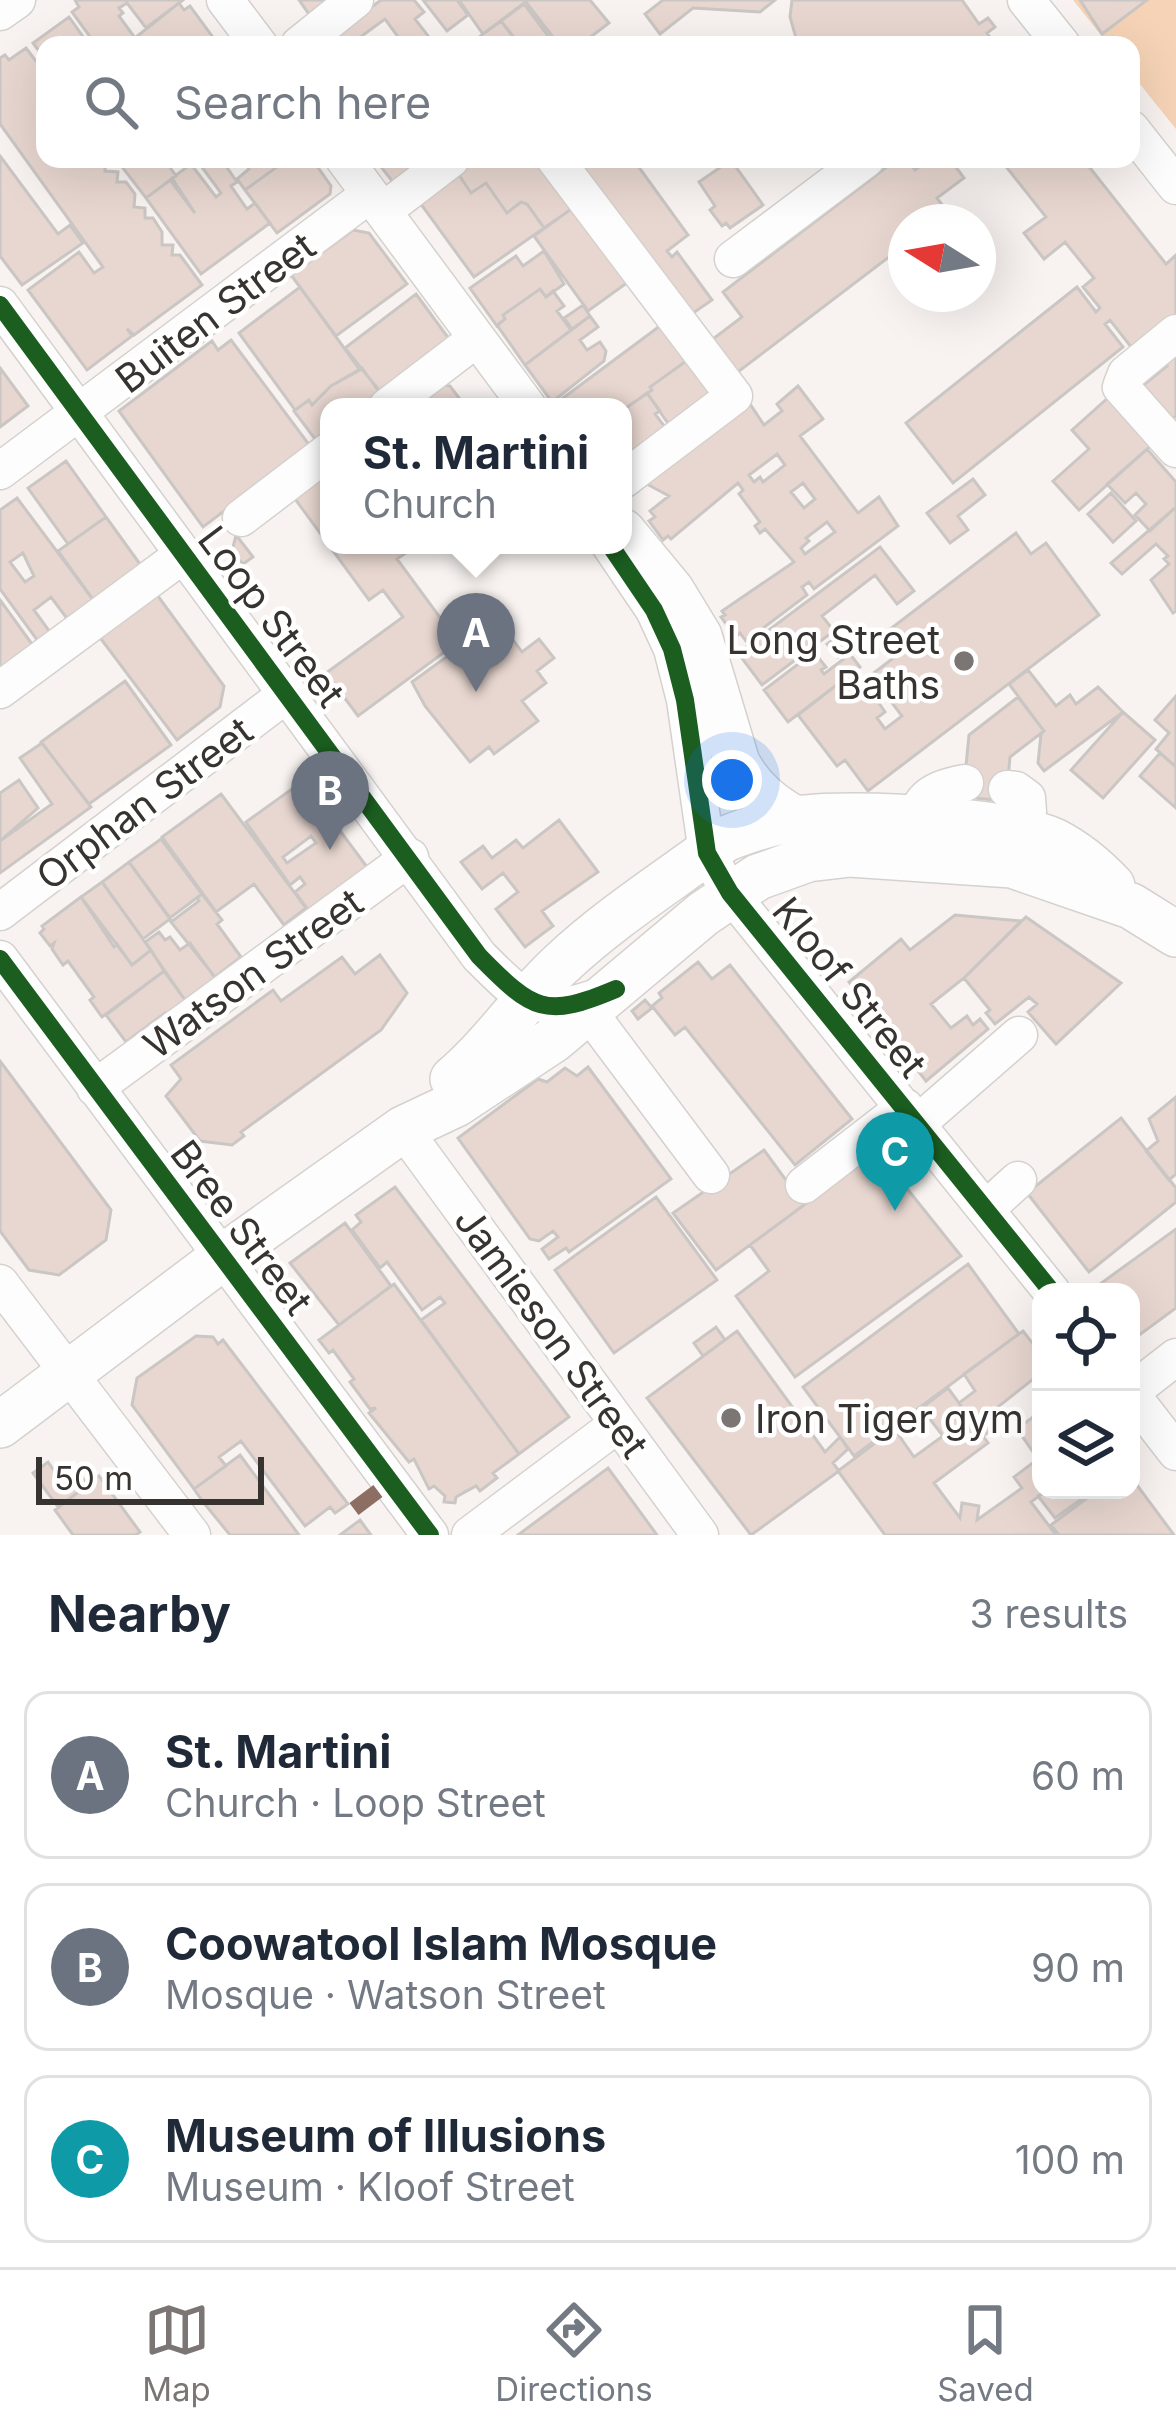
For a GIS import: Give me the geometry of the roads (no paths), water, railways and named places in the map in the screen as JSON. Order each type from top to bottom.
[{"type":"main road","points":[[632,543],[671,590],[699,637],[746,780],[795,819],[914,838]]},
{"type":"main road","points":[[0,1425],[223,1257],[404,1129],[489,1048],[527,998],[582,945],[738,834],[795,819]]},
{"type":"main road","points":[[404,1129],[456,1104],[553,1040],[730,893],[808,859],[914,838],[1014,828],[1054,841],[1157,912]]},
{"type":"street","points":[[0,12],[17,0]]},
{"type":"street","points":[[225,0],[252,36]]},
{"type":"street","points":[[310,36],[356,0]]},
{"type":"street","points":[[1140,140],[1176,186]]},
{"type":"street","points":[[351,168],[521,398]]},
{"type":"street","name":"Buiten Street","points":[[0,471],[376,202],[435,168]]},
{"type":"street","points":[[562,168],[734,396],[632,473]]},
{"type":"street","points":[[733,259],[854,168]]},
{"type":"street","name":"Loop Street","points":[[0,305],[479,956],[527,998]]},
{"type":"street","points":[[1176,333],[1126,374],[1121,387],[1176,449]]},
{"type":"street","points":[[399,398],[476,339]]},
{"type":"street","points":[[241,518],[320,458]]},
{"type":"street","points":[[0,690],[184,554]]},
{"type":"street","points":[[616,554],[654,610],[672,649],[686,700],[706,853]]},
{"type":"street","name":"Orphan Street","points":[[0,912],[288,693]]},
{"type":"street","points":[[914,838],[927,796],[937,788],[965,783]]},
{"type":"street","name":"Kloof Street","points":[[706,853],[730,893],[1045,1283]]},
{"type":"street","name":"Watson Street","points":[[95,1088],[410,857]]},
{"type":"street","name":"Bree Street","points":[[0,959],[430,1535]]},
{"type":"street","points":[[527,998],[559,1009],[602,1000],[711,1174]]},
{"type":"street","points":[[804,1185],[911,1115],[1019,1035]]},
{"type":"street","name":"Jamieson Street","points":[[404,1129],[700,1535]]},
{"type":"street","points":[[987,1208],[1018,1180]]},
{"type":"street","points":[[0,1283],[192,1535]]},
{"type":"street","points":[[1134,1391],[1176,1357]]},
{"type":"street","points":[[1140,1405],[1176,1452]]},
{"type":"street","points":[[470,1535],[618,1424]]},
{"type":"place","name":"Long Street Baths","points":[[964,661]]},
{"type":"place","name":"St. Martini","points":[[476,692]]},
{"type":"place","name":"Coowatool Islam Mosque","points":[[330,850]]},
{"type":"place","name":"Museum of Illusions","points":[[895,1211]]},
{"type":"place","name":"Iron Tiger gym","points":[[731,1418]]}]
